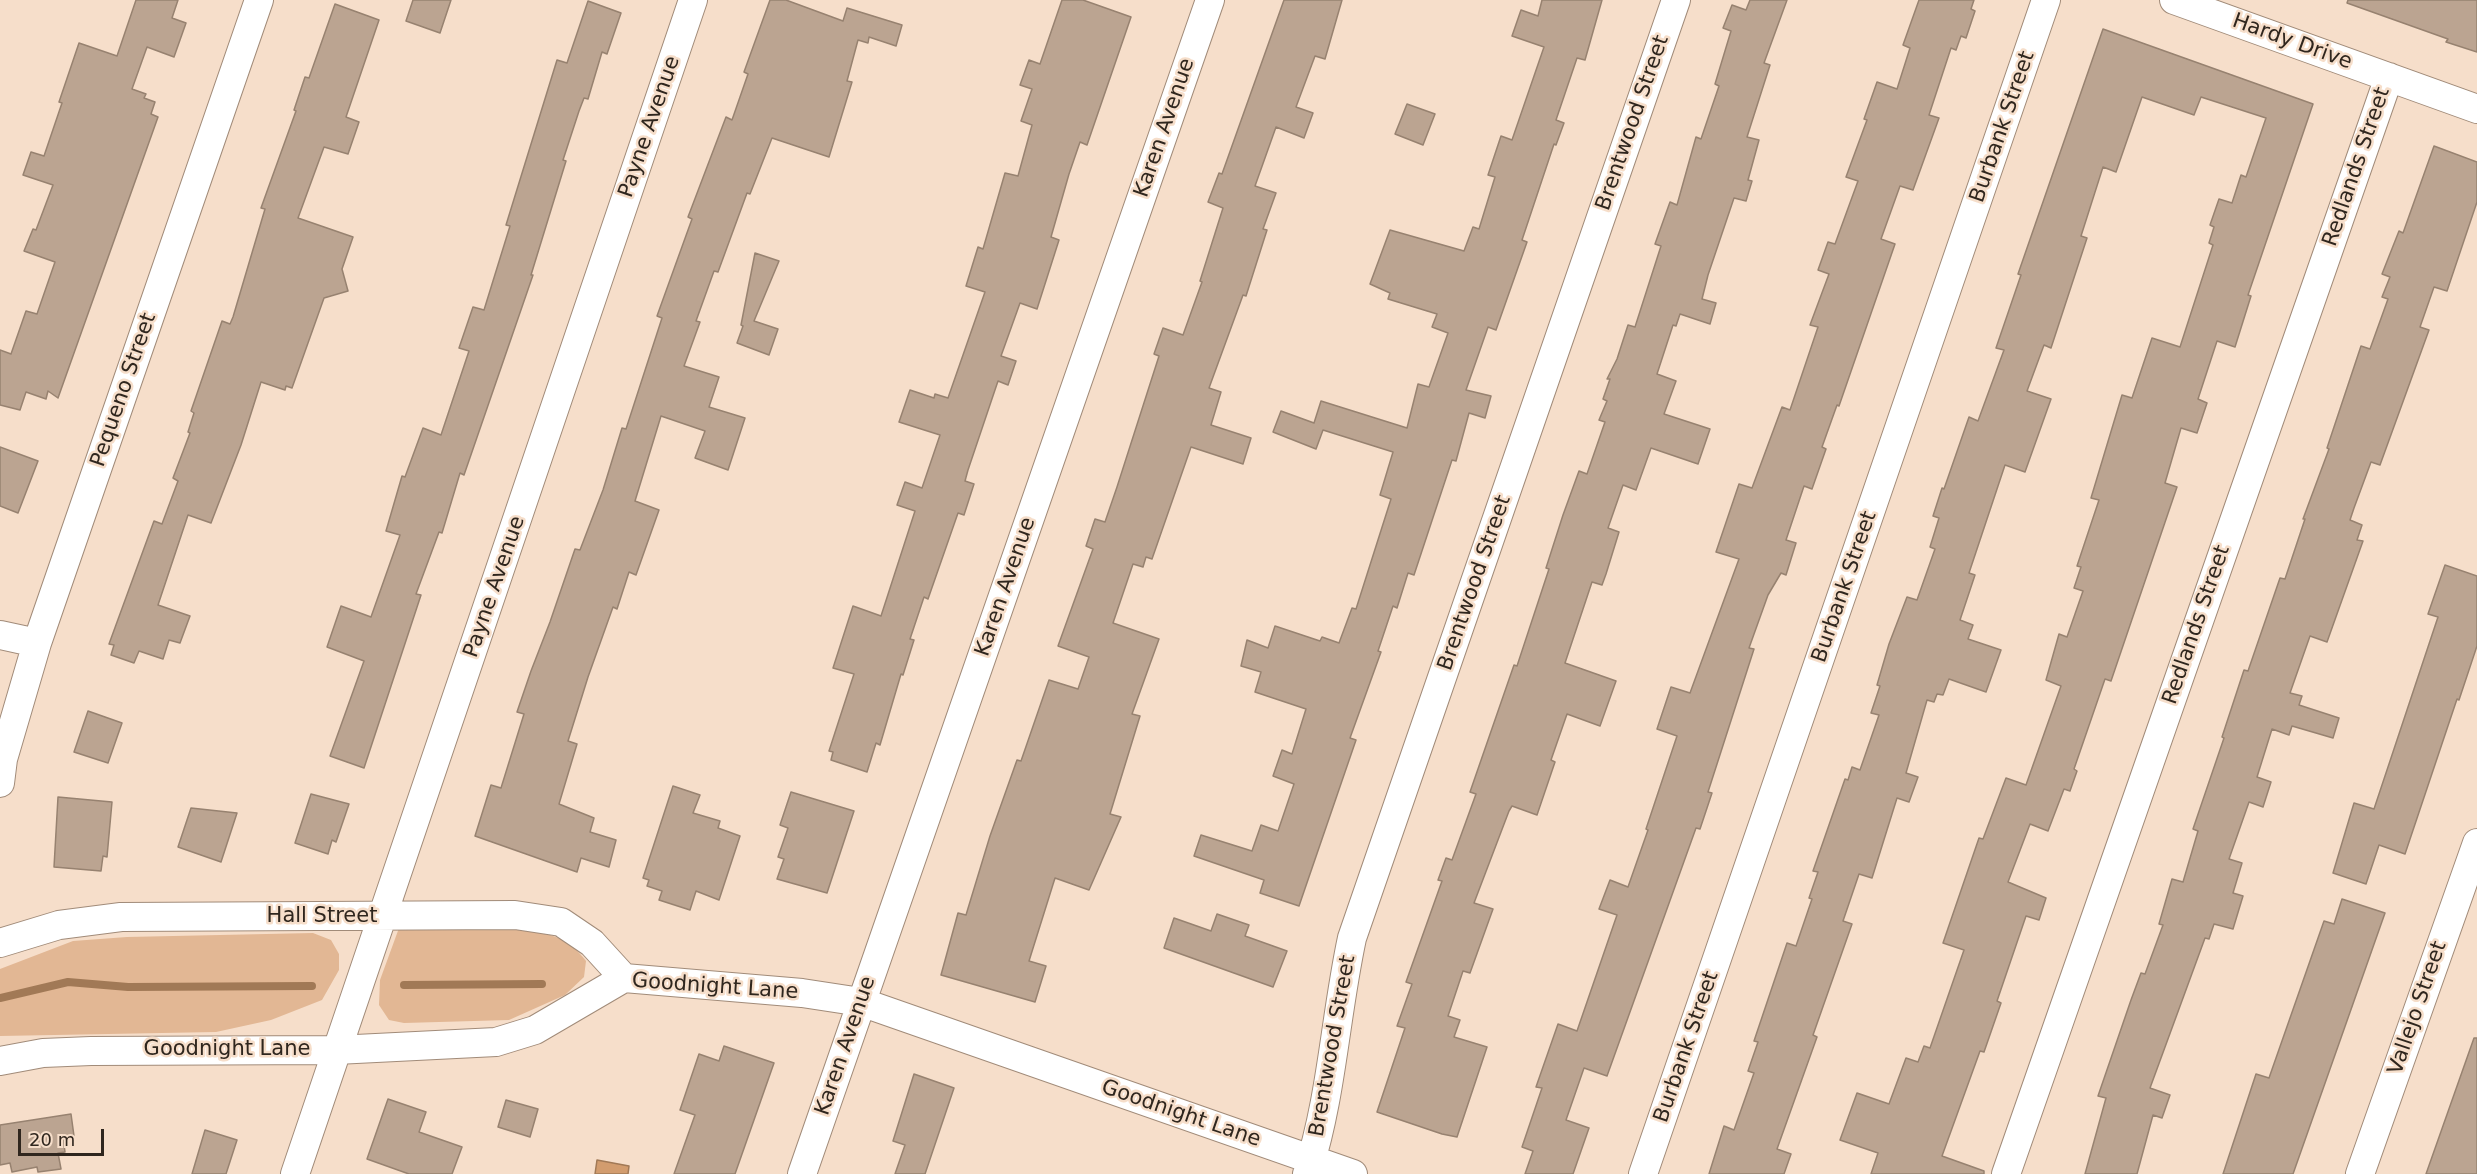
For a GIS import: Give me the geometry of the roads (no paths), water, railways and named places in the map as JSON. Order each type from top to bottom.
[{"type":"street","name":"Pequeno Street","points":[[0,783],[3,759],[37,643],[259,0]]},
{"type":"street","name":"Payne Avenue","points":[[295,1174],[693,0]]},
{"type":"street","name":"Karen Avenue","points":[[802,1174],[1209,0]]},
{"type":"street","name":"Brentwood Street","points":[[1309,1167],[1333,1064],[1342,987],[1352,939],[1676,0]]},
{"type":"street","name":"Burbank Street","points":[[1643,1174],[2046,0]]},
{"type":"street","name":"Hardy Drive","points":[[2174,0],[2477,109]]},
{"type":"street","name":"Redlands Street","points":[[2006,1174],[2389,77]]},
{"type":"street","points":[[0,634],[37,643]]},
{"type":"street","name":"Vallejo Street","points":[[2360,1174],[2477,843]]},
{"type":"street","name":"Hall Street","points":[[0,943],[59,926],[120,917],[515,915],[561,922],[592,943],[624,978]]},
{"type":"street","name":"Goodnight Lane","points":[[0,1061],[43,1053],[91,1051],[336,1050],[496,1042],[535,1030],[624,978],[802,993],[861,1002],[1309,1167],[1353,1174]]},
{"type":"waterway","points":[[0,998],[68,982],[128,987],[312,986]]},
{"type":"waterway","points":[[404,985],[542,984]]}]
